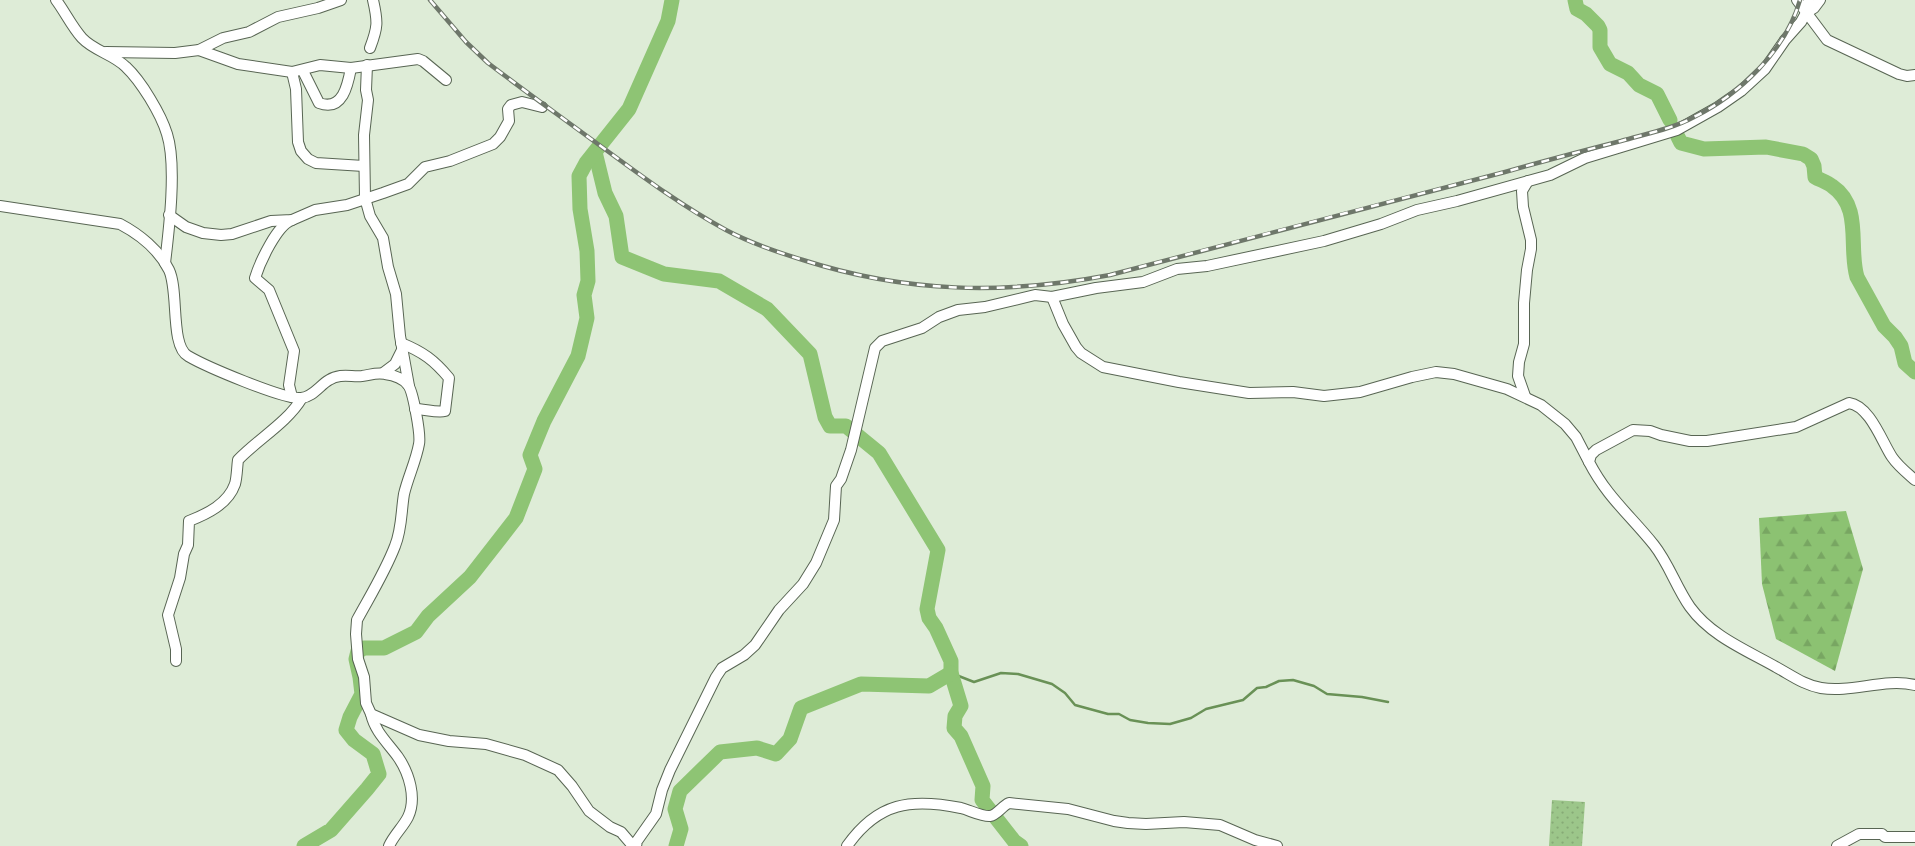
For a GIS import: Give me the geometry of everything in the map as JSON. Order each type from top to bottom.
[{"type":"street","points":[[56,0],[82,38],[119,60],[136,78],[168,135],[171,162],[170,215],[165,263]]},
{"type":"street","points":[[103,52],[175,53],[199,50],[223,38],[249,32],[278,18],[341,0]]},
{"type":"street","points":[[370,48],[377,34],[374,0]]},
{"type":"street","points":[[1797,0],[1827,40],[1899,74],[1915,75]]},
{"type":"street","points":[[371,714],[419,735],[449,741],[486,744],[525,755],[558,770],[572,786],[589,811],[610,827],[621,832],[634,846],[656,814],[670,770],[692,722],[716,677],[722,668],[744,655],[755,645],[778,610],[803,584],[814,568],[834,520],[836,486],[841,479],[851,450],[875,348],[882,341],[922,328],[939,317],[958,310],[985,307],[1034,295],[1052,297],[1096,288],[1143,282],[1177,269],[1207,266],[1324,241],[1381,224],[1418,210],[1550,175],[1585,158],[1677,130],[1718,108],[1742,91],[1765,69],[1785,40],[1801,22],[1806,13],[1809,0]]},
{"type":"street","points":[[1806,13],[1814,8],[1820,0]]},
{"type":"street","points":[[199,50],[238,64],[292,72],[303,71],[320,65],[351,68],[418,59],[446,80]]},
{"type":"street","points":[[366,65],[368,100],[364,135],[365,198],[370,216],[383,238],[388,268],[396,294],[409,386],[420,431],[419,444],[406,484],[399,536],[382,575],[357,620],[356,628],[358,659],[364,677],[366,703],[373,724],[400,759],[410,782],[412,798],[408,816],[389,846]]},
{"type":"street","points":[[303,71],[319,104],[329,105],[336,103],[344,96],[351,68]]},
{"type":"street","points":[[292,72],[296,89],[298,142],[301,151],[308,159],[316,163],[364,166]]},
{"type":"street","points":[[297,398],[289,385],[294,350],[269,290],[255,278],[274,238],[284,224],[315,210],[347,205],[408,184],[425,167],[450,161],[493,144],[500,137],[509,121],[508,109],[516,102],[542,107]]},
{"type":"street","points":[[1526,396],[1518,376],[1519,362],[1524,344],[1526,270],[1531,249],[1522,191],[1528,181]]},
{"type":"street","points":[[0,206],[120,224],[132,231],[158,254],[165,263],[173,282],[178,342],[182,351],[186,355],[212,367],[268,390],[297,398],[310,395],[329,379],[337,376],[384,373],[402,380],[409,386]]},
{"type":"street","points":[[170,215],[186,227],[212,235],[232,234],[271,221],[292,220]]},
{"type":"street","points":[[1052,297],[1063,324],[1076,347],[1081,353],[1103,367],[1248,393],[1293,392],[1324,396],[1360,392],[1436,372],[1482,381],[1526,396],[1549,410],[1576,437],[1588,462],[1606,491],[1661,554],[1688,605],[1696,615],[1724,638],[1797,679],[1819,688],[1833,689],[1893,684],[1915,685]]},
{"type":"street","points":[[384,373],[394,364],[402,346]]},
{"type":"street","points":[[402,346],[420,350],[449,378],[445,411],[415,409]]},
{"type":"street","points":[[176,661],[176,650],[168,615],[188,545],[189,521],[225,501],[235,483],[238,460],[270,430],[287,418],[297,398]]},
{"type":"street","points":[[1588,462],[1596,450],[1633,430],[1650,430],[1661,435],[1690,441],[1707,441],[1796,427],[1849,404],[1857,404],[1882,436],[1893,458],[1915,480]]},
{"type":"street","points":[[847,846],[855,834],[869,820],[884,811],[900,805],[927,803],[963,808],[989,816],[994,815],[1002,806],[1009,803],[1068,809],[1114,821],[1146,824],[1184,822],[1220,825],[1256,840],[1277,846]]},
{"type":"street","points":[[1837,846],[1859,834],[1882,834],[1885,837],[1915,837]]},
{"type":"green space","points":[[1846,511],[1863,569],[1835,671],[1776,639],[1762,584],[1759,518]]},
{"type":"green space","points":[[1552,800],[1585,802],[1582,846],[1549,846]]},
{"type":"waterway","points":[[304,846],[331,830],[379,774],[373,754],[354,740],[346,730],[350,717],[362,694],[356,659],[358,651],[364,648],[384,648],[416,632],[428,616],[470,577],[516,518],[535,469],[530,455],[544,421],[578,356],[587,318],[584,295],[588,281],[587,251],[580,209],[579,176],[586,163],[629,109],[668,21],[672,0]]},
{"type":"waterway","points":[[1575,0],[1577,9],[1586,14],[1598,26],[1600,30],[1600,47],[1610,64],[1628,73],[1639,85],[1657,94],[1670,120]]},
{"type":"waterway","points":[[1678,137],[1681,143],[1704,149],[1766,147],[1803,154],[1811,159],[1815,177],[1832,186],[1842,195],[1848,205],[1853,228],[1857,277],[1884,326],[1901,346],[1905,363],[1915,372]]},
{"type":"waterway","points":[[595,152],[605,193],[616,216],[622,257],[664,274],[719,281],[767,309],[810,354],[825,417],[830,426],[846,426],[879,453],[938,550],[927,609],[929,618],[936,628],[951,661],[951,673],[961,706],[955,716],[954,728],[961,736],[983,786],[982,800],[1014,841],[1021,846]]},
{"type":"waterway","points":[[951,673],[974,682],[1001,673],[1018,674],[1052,684],[1065,693],[1075,705],[1108,714],[1119,714],[1130,720],[1148,723],[1170,724],[1191,718],[1206,709],[1243,700],[1257,688],[1266,687],[1279,681],[1293,680],[1314,686],[1327,694],[1362,697],[1388,702]]},
{"type":"waterway","points":[[676,846],[681,829],[675,809],[680,791],[720,752],[757,748],[776,754],[790,739],[801,708],[861,684],[929,686],[951,673]]},
{"type":"railway","points":[[430,0],[466,42],[488,63],[657,187],[735,235],[764,247],[841,271],[917,285],[993,288],[1032,286],[1110,275],[1677,125],[1728,96],[1759,69],[1784,36],[1800,0]]}]
